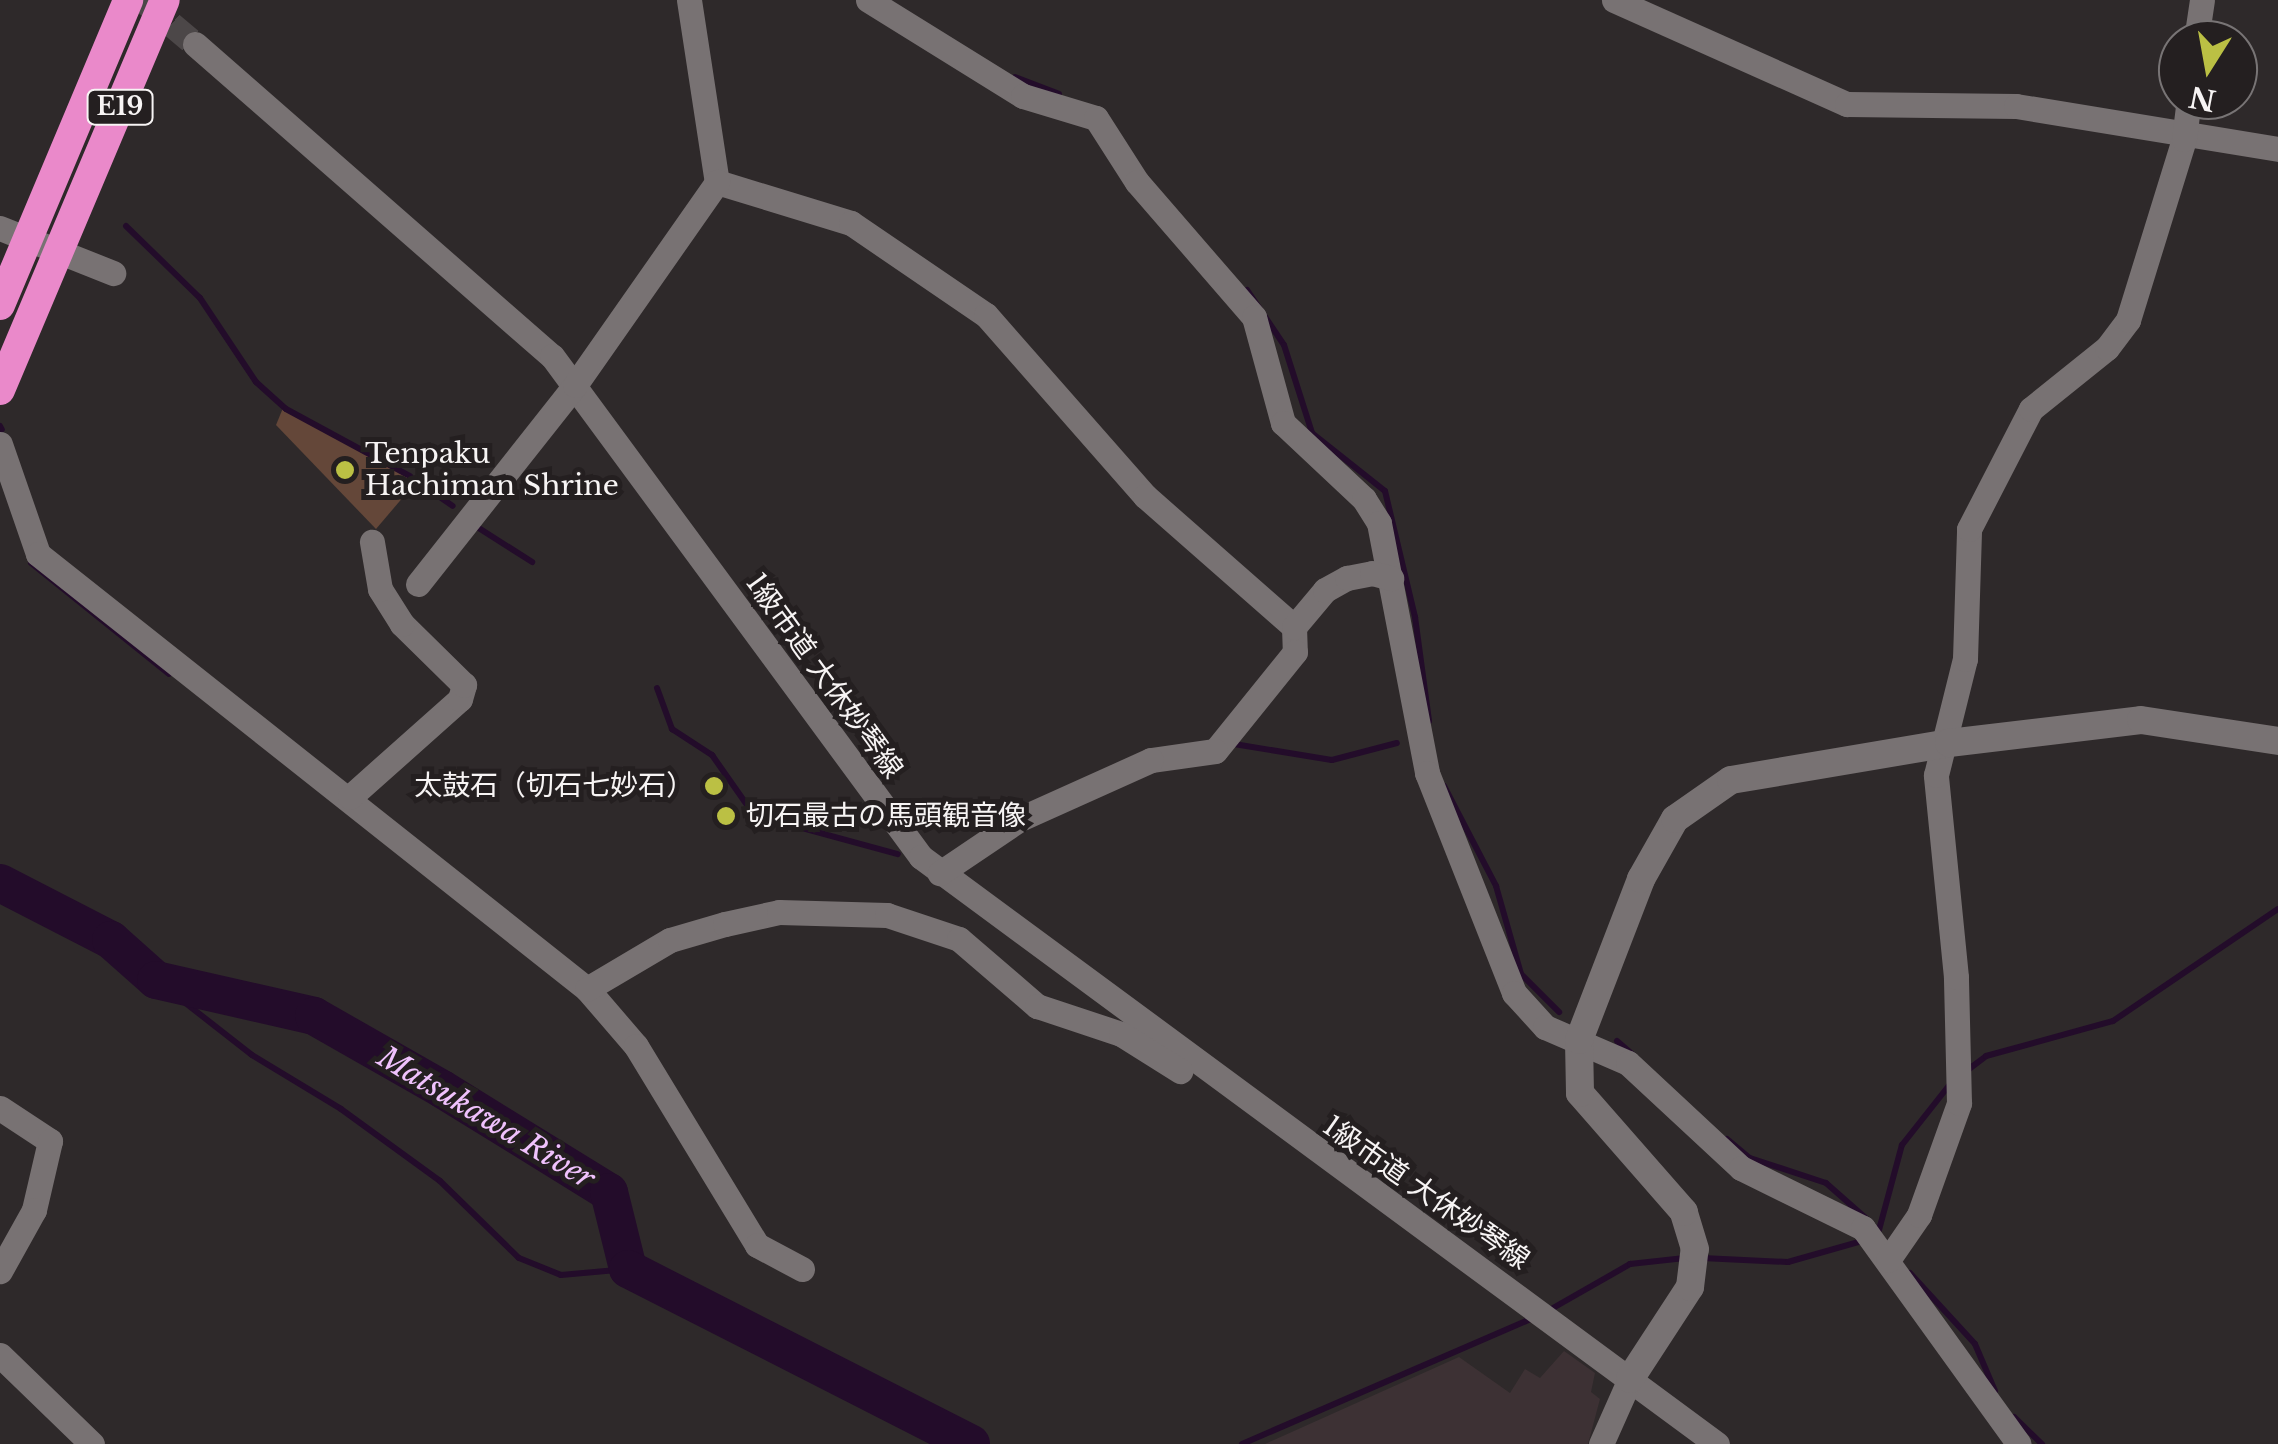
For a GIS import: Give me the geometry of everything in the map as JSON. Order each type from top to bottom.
[{"type":"highway","name":"E19","points":[[0,305],[128,0]]},
{"type":"highway","name":"E19","points":[[0,390],[165,0]]},
{"type":"street","points":[[418,584],[575,385],[717,182],[688,0]]},
{"type":"street","points":[[868,0],[1023,96],[1096,118],[1137,182],[1254,318],[1266,343],[1283,422],[1364,499],[1378,523],[1427,773],[1514,993],[1545,1027],[1628,1063],[1742,1168],[1881,1245],[2019,1444]]},
{"type":"street","points":[[1614,0],[1847,104],[2016,106],[2184,138],[2278,149]]},
{"type":"street","name":"1級市道 大休妙琴線","points":[[195,44],[552,356],[874,797],[940,874],[1247,1103],[1630,1379]]},
{"type":"street","points":[[1881,1245],[1918,1215],[1959,1087],[1936,775],[1949,744],[1964,659],[1969,529],[2031,409],[2107,348],[2128,320],[2186,120]]},
{"type":"street","points":[[717,182],[851,223],[986,316],[1145,496],[1294,627]]},
{"type":"street","points":[[0,228],[113,272]]},
{"type":"street","points":[[0,444],[38,554],[588,989],[636,1046],[756,1246],[802,1270]]},
{"type":"street","points":[[350,797],[460,700],[464,684],[402,624],[380,589],[372,542]]},
{"type":"street","points":[[940,874],[1020,819],[1151,760],[1215,751],[1295,652],[1294,627],[1325,590],[1347,578],[1372,573],[1391,578]]},
{"type":"street","points":[[1601,1444],[1630,1379],[1690,1288],[1694,1259],[1684,1212],[1580,1093],[1579,1040],[1641,879],[1662,836],[1691,804],[1752,774],[2142,720],[2278,741]]},
{"type":"street","points":[[588,989],[670,940],[725,924],[779,912],[887,915],[959,939],[1037,1006],[1121,1034],[1220,1095],[1247,1103]]},
{"type":"street","points":[[0,1108],[50,1141],[34,1210],[0,1272]]},
{"type":"street","points":[[0,1355],[92,1444]]},
{"type":"street","points":[[1630,1379],[1717,1444]]},
{"type":"shaded area","points":[[283,408],[416,482],[376,529],[276,425]]},
{"type":"shaded area","points":[[1564,1351],[1595,1373],[1591,1392],[1600,1399],[1588,1444],[1265,1444],[1459,1357],[1510,1393],[1525,1369],[1540,1378]]},
{"type":"waterway","points":[[1015,77],[1059,94]]},
{"type":"waterway","points":[[126,226],[200,298],[256,382],[286,409],[410,476]]},
{"type":"waterway","points":[[1247,290],[1284,345],[1312,433],[1385,491],[1415,617],[1429,721]]},
{"type":"waterway","points":[[0,426],[2,430]]},
{"type":"waterway","points":[[437,495],[453,506]]},
{"type":"waterway","points":[[474,525],[532,562]]},
{"type":"waterway","points":[[31,563],[169,674]]},
{"type":"waterway","points":[[657,688],[672,729],[712,755],[754,815],[898,854]]},
{"type":"waterway","points":[[1234,744],[1332,760],[1397,743]]},
{"type":"waterway","points":[[1444,786],[1496,886],[1521,974],[1559,1012]]},
{"type":"waterway","name":"Matsukawa River","points":[[0,883],[111,940],[156,980],[314,1016],[442,1089],[609,1192],[628,1269],[971,1444]]},
{"type":"waterway","points":[[1965,1072],[1986,1056],[2113,1021],[2278,909]]},
{"type":"waterway","points":[[156,980],[252,1055],[341,1109],[440,1181],[519,1258],[561,1275],[628,1269]]},
{"type":"waterway","points":[[1617,1041],[1632,1054]]},
{"type":"waterway","points":[[1879,1230],[1902,1145],[1951,1083]]},
{"type":"waterway","points":[[1727,1139],[1750,1158],[1826,1183],[1868,1220]]},
{"type":"waterway","points":[[1702,1258],[1788,1262],[1866,1240]]},
{"type":"waterway","points":[[1546,1312],[1630,1264],[1685,1258]]},
{"type":"waterway","points":[[1910,1273],[1975,1344],[1995,1391]]},
{"type":"waterway","points":[[1242,1444],[1535,1317]]},
{"type":"waterway","points":[[2014,1417],[2042,1444]]},
{"type":"tunnel","points":[[143,0],[195,44]]},
{"type":"place","name":"Tenpaku Hachiman Shrine","points":[[345,470]]},
{"type":"place","name":"太鼓石（切石七妙石）","points":[[714,786]]},
{"type":"place","name":"切石最古の馬頭観音像","points":[[726,816]]}]
